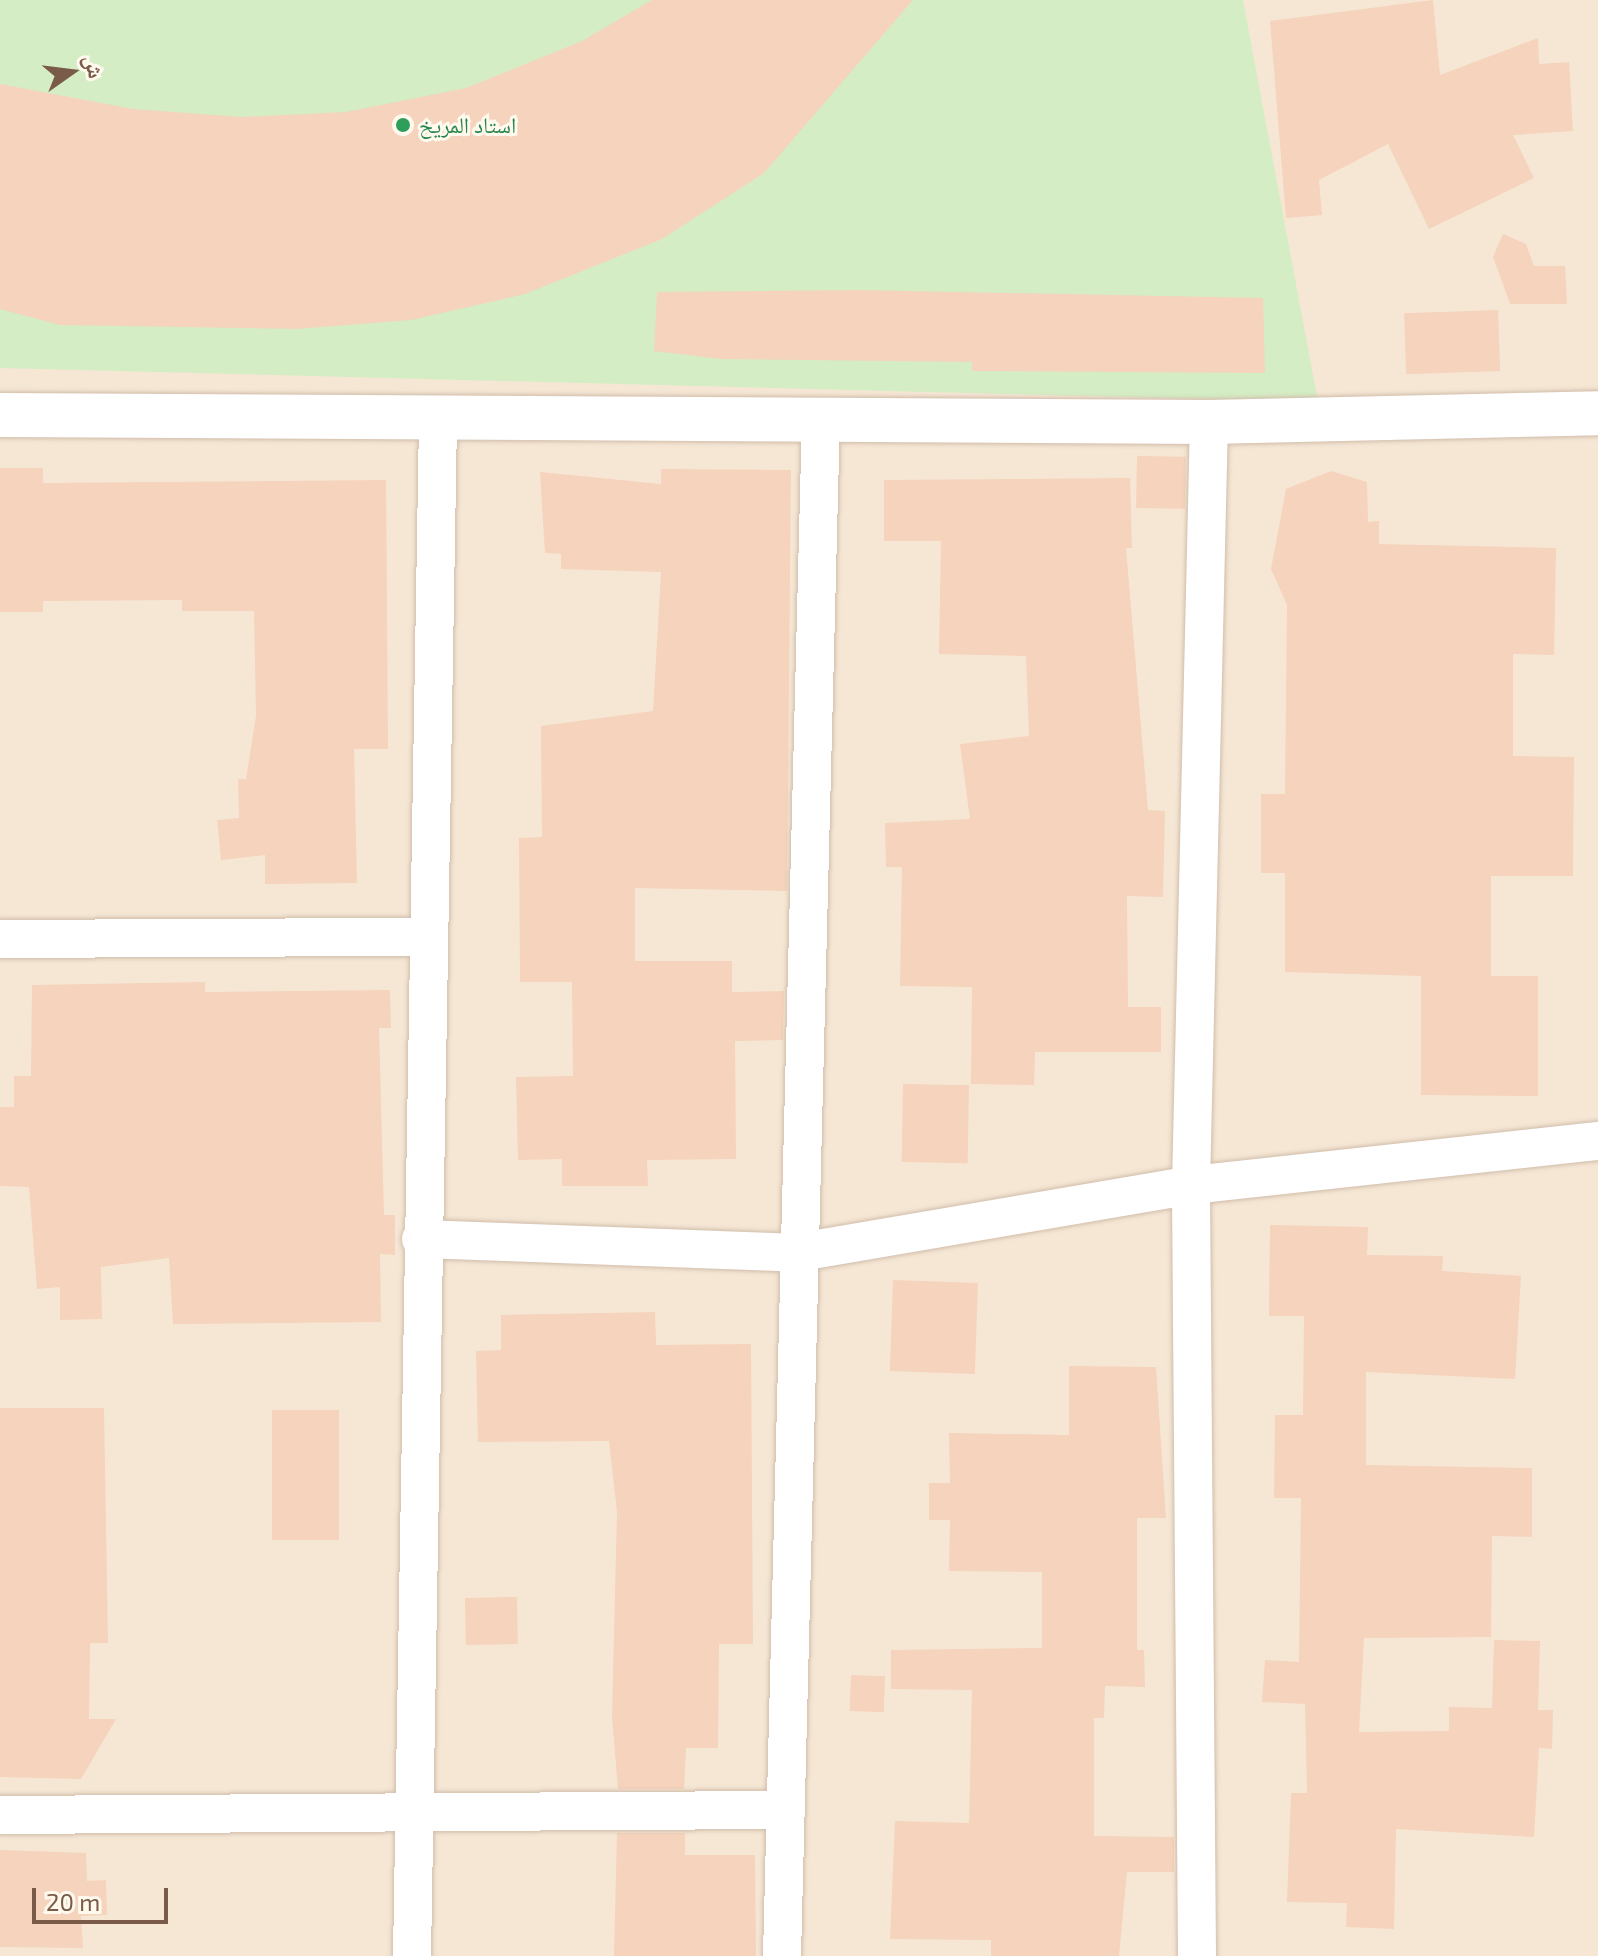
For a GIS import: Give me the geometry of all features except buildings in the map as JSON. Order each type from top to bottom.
[{"type":"street","points":[[0,415],[1209,422],[1598,413]]},
{"type":"street","points":[[412,1956],[421,1239],[438,416]]},
{"type":"street","points":[[782,1956],[780,1810],[794,1253],[821,418]]},
{"type":"street","points":[[1197,1956],[1191,1185],[1209,422]]},
{"type":"street","points":[[0,939],[427,937]]},
{"type":"street","points":[[421,1239],[794,1253],[1191,1185],[1598,1141]]},
{"type":"street","points":[[0,1815],[412,1817],[780,1810]]},
{"type":"shaded area","points":[[0,0],[1598,0],[1598,1956],[0,1956]]},
{"type":"green space","points":[[0,0],[1243,0],[1318,402],[0,368]]},
{"type":"place","name":"استاد المريخ","points":[[403,125]]}]
